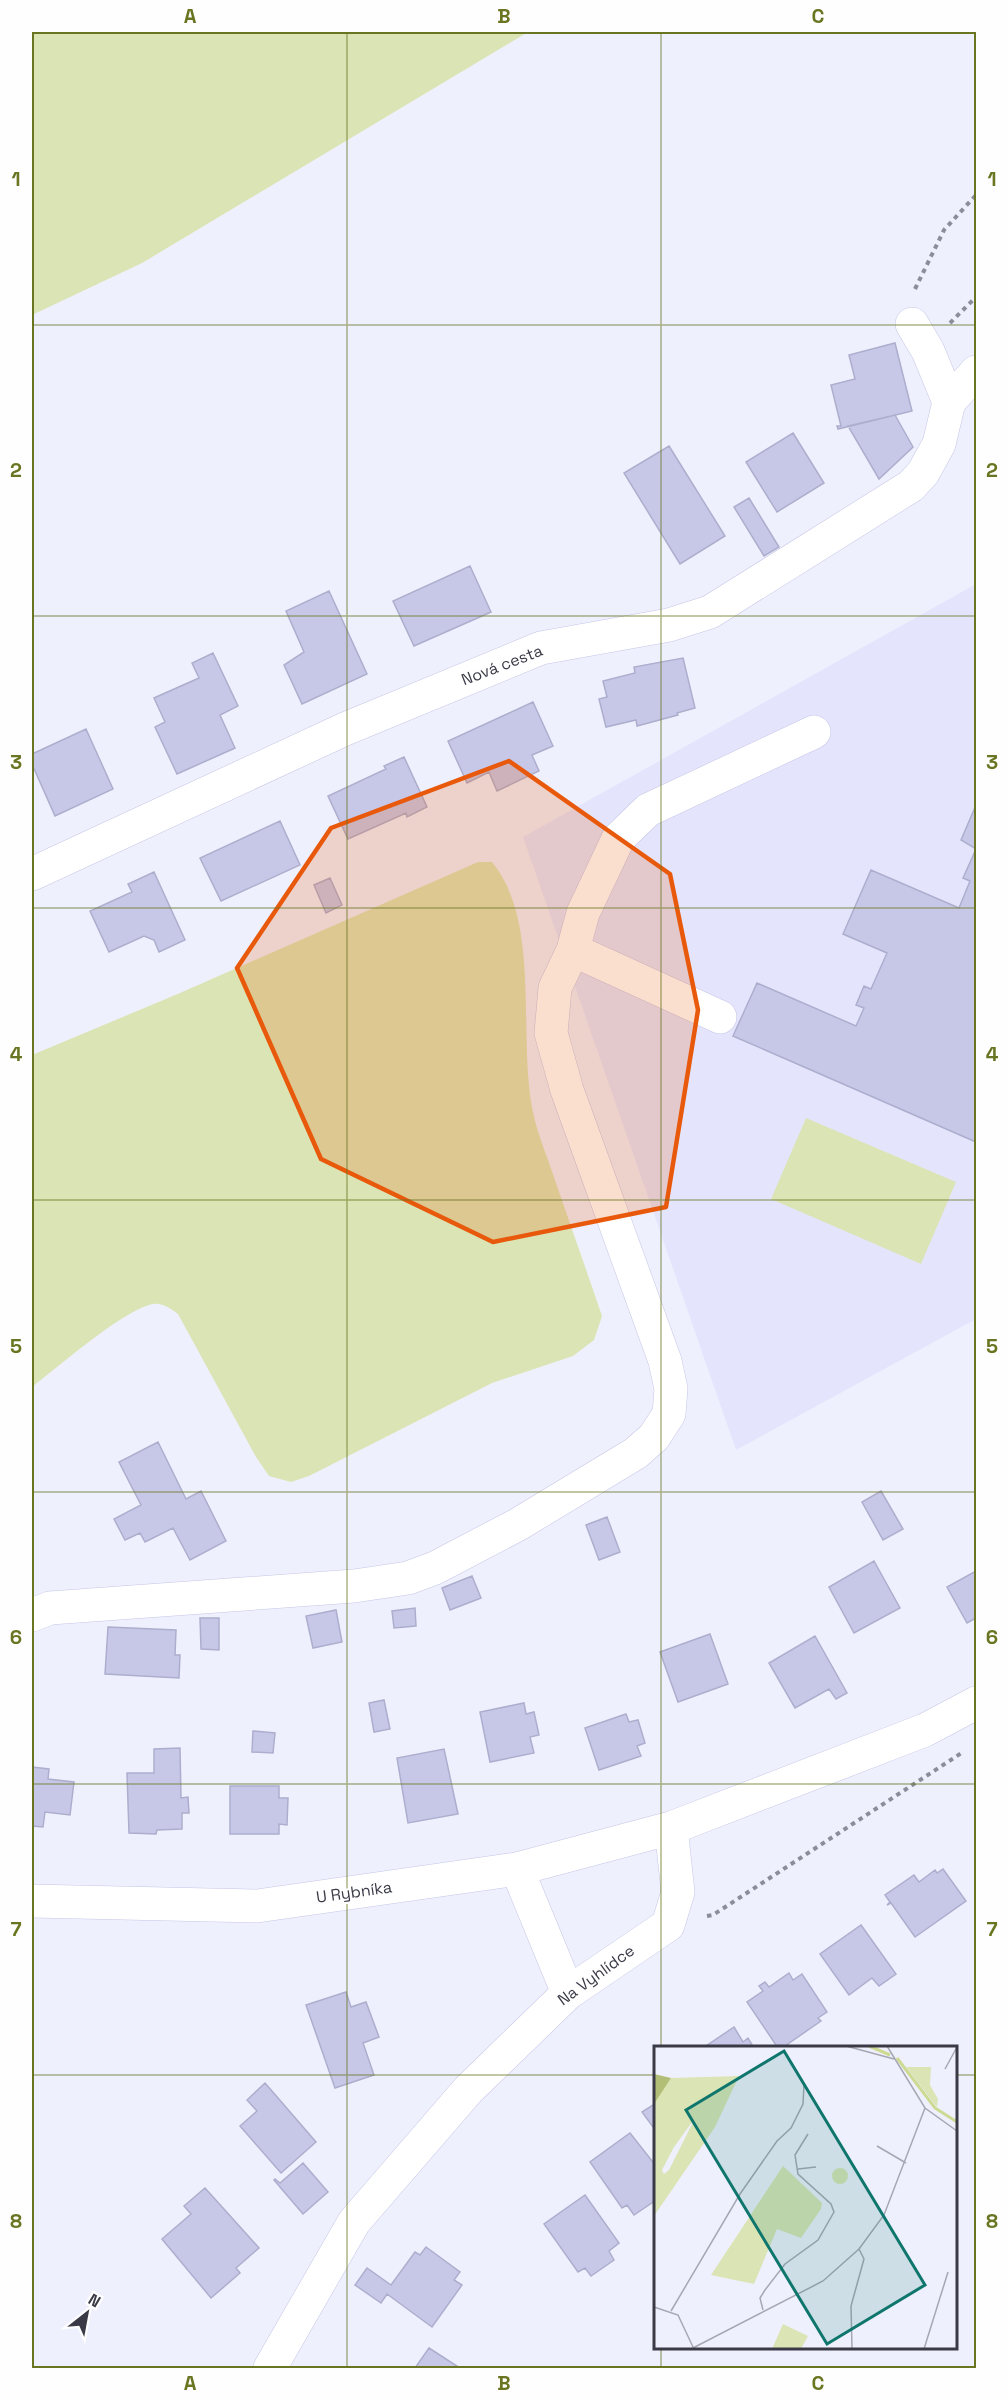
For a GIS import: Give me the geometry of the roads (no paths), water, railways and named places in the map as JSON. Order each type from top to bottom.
[{"type":"street","points":[[912,324],[928,351],[950,402]]},
{"type":"street","name":"Nová cesta","points":[[32,874],[345,729],[541,648],[669,625],[710,612],[911,486],[923,473],[939,444],[950,402],[976,372]]},
{"type":"street","points":[[32,1615],[50,1608],[354,1586],[408,1578],[435,1568],[518,1525],[636,1453],[654,1437],[669,1414],[671,1389],[665,1361],[567,1090],[552,1033],[555,988],[573,950],[583,914],[618,839],[648,810],[814,732]]},
{"type":"street","points":[[573,950],[720,1017]]},
{"type":"street","points":[[671,1828],[925,1730],[976,1703]]},
{"type":"street","name":"U Rybníka","points":[[32,1901],[257,1906],[517,1869],[671,1828]]},
{"type":"street","name":"Na Vyhlídce","points":[[270,2368],[354,2222],[468,2090],[568,1992],[668,1925],[678,1892],[671,1828]]},
{"type":"street","points":[[517,1869],[568,1992]]}]
